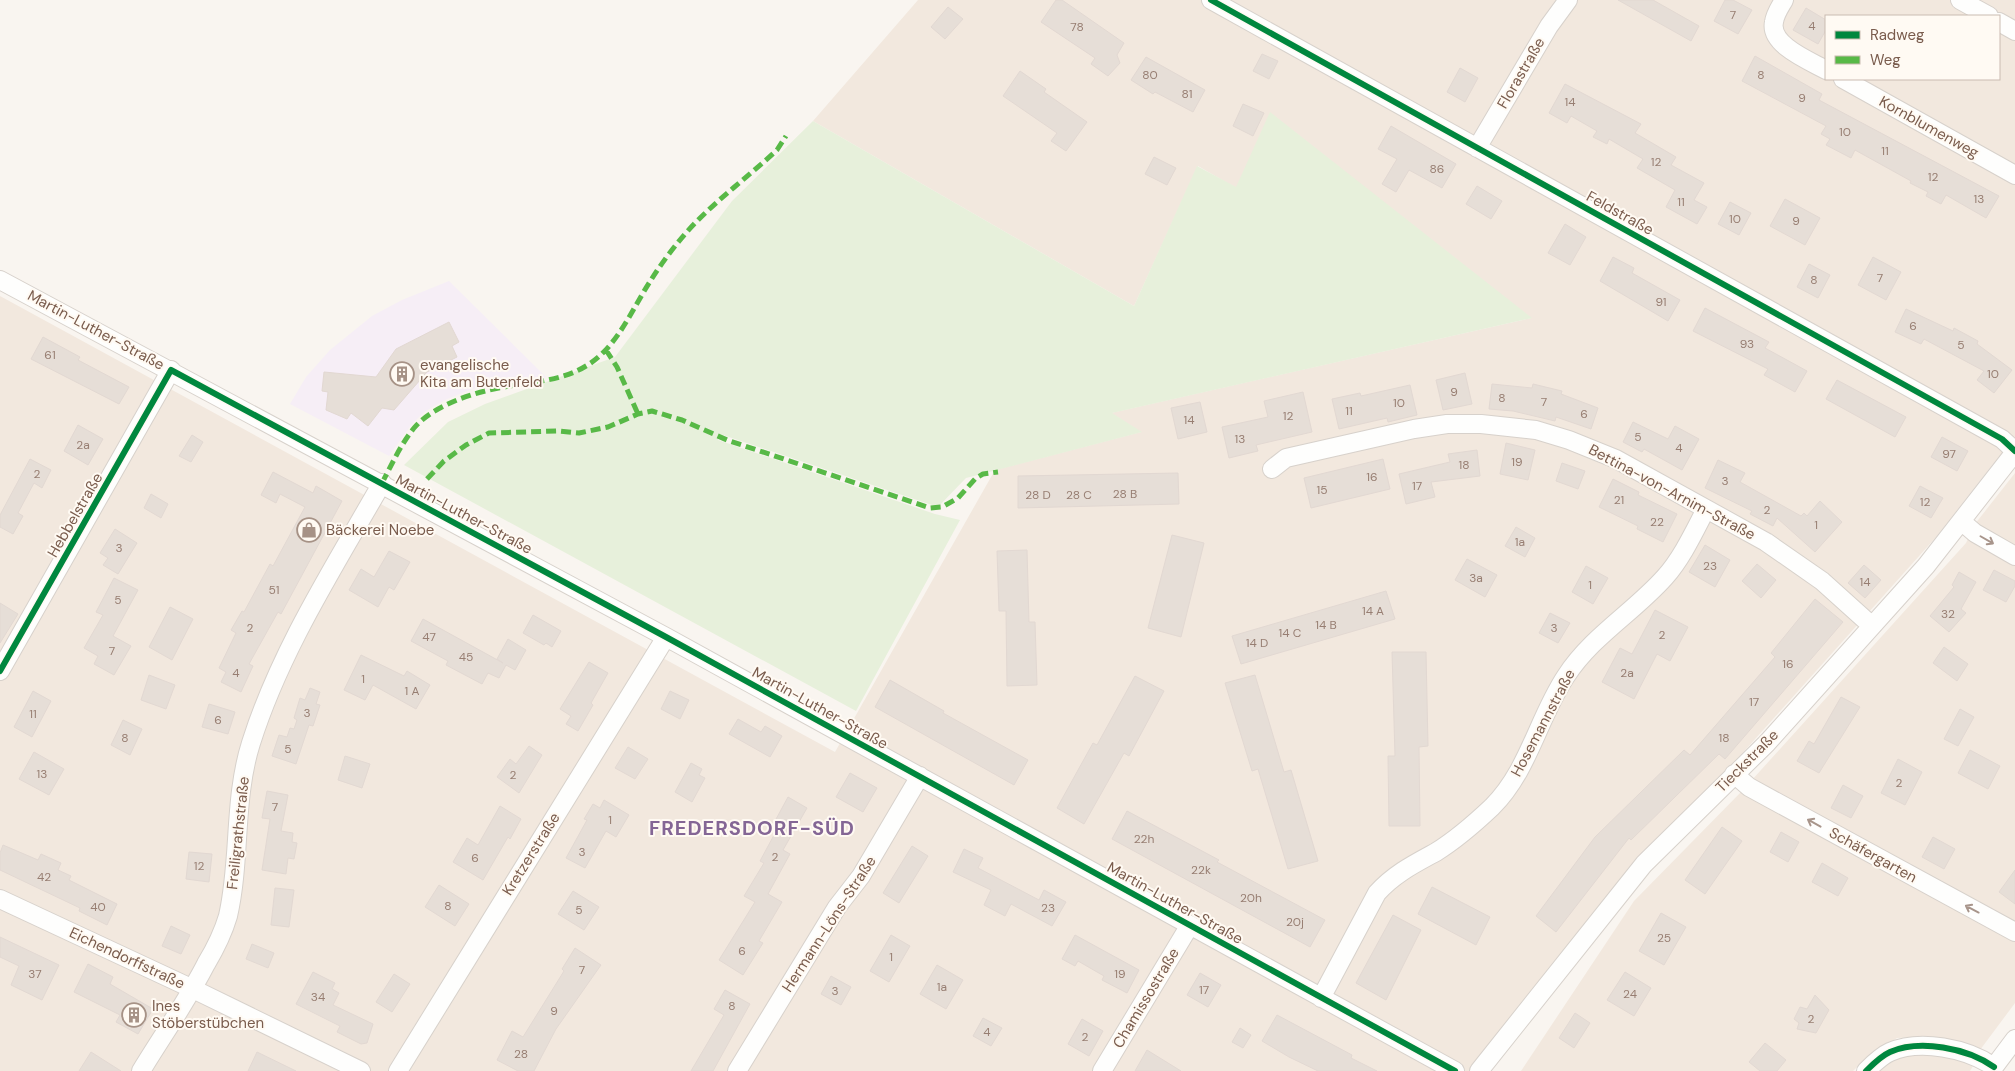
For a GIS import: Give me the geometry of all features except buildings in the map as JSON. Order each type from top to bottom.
[{"type":"street","name":"Feldstraße","points":[[1210,0],[2002,439],[2015,451]]},
{"type":"street","name":"Florastraße","points":[[1477,148],[1549,26],[1568,0]]},
{"type":"street","points":[[1784,0],[1773,22],[1774,33],[1778,40],[1825,69]]},
{"type":"street","points":[[1960,0],[1987,15]]},
{"type":"street","points":[[2000,23],[2015,31]]},
{"type":"street","name":"Kornblumenweg","points":[[1845,80],[2015,175]]},
{"type":"street","name":"Martin-Luther-Straße","points":[[0,280],[382,483],[666,637],[1455,1071]]},
{"type":"street","name":"Hebbelstraße","points":[[0,671],[171,370]]},
{"type":"street","name":"Bettina-von-Arnim-Straße","points":[[1272,468],[1286,458],[1431,426],[1480,424],[1536,430],[1594,449],[1766,542],[1822,581],[1872,626]]},
{"type":"street","name":"Tieckstraße","points":[[1480,1071],[1644,864],[1766,744],[1926,566],[2015,451]]},
{"type":"street","name":"Freiligrathstraße","points":[[141,1071],[193,989],[217,944],[227,918],[232,894],[240,789],[250,746],[266,699],[294,641],[382,483]]},
{"type":"street","name":"Hosemannstraße","points":[[1321,998],[1377,893],[1389,879],[1464,833],[1494,805],[1522,768],[1556,693],[1566,676],[1592,643],[1667,576],[1706,509]]},
{"type":"street","points":[[1960,521],[1975,533],[2015,556]]},
{"type":"street","name":"Kretzerstraße","points":[[398,1071],[666,637]]},
{"type":"street","name":"Schäfergarten","points":[[1734,774],[1749,787],[2015,932]]},
{"type":"street","name":"Hermann-Löns-Straße","points":[[737,1071],[837,907],[861,876],[920,776]]},
{"type":"street","name":"Eichendorffstraße","points":[[0,899],[193,989],[361,1071]]},
{"type":"street","name":"Chamissostraße","points":[[1102,1071],[1190,925]]},
{"type":"street","points":[[1866,1071],[1888,1053],[1915,1046],[1948,1049],[1984,1060],[1992,1069],[2015,1039]]},
{"type":"shaded area","points":[[918,0],[2015,0],[2015,445],[1993,464],[1937,536],[1730,767],[1471,1071],[0,1071],[0,296],[835,752],[995,470],[1141,432],[1111,413],[1531,318],[1236,188],[1198,166],[1134,306],[813,121]]},
{"type":"shaded area","points":[[449,281],[546,377],[472,389],[445,400],[424,412],[411,425],[389,456],[290,404],[306,377],[330,350],[372,316],[402,300]]},
{"type":"shaded area","points":[[2015,473],[2015,1003],[1980,1050],[1917,1037],[1897,1038],[1867,1057],[1853,1071],[1521,1071],[1634,901],[1742,791],[1966,543],[1975,524]]},
{"type":"shaded area","points":[[1912,1053],[1932,1053],[1954,1058],[1973,1066],[1970,1071],[1878,1071],[1895,1060]]},
{"type":"green space","points":[[1270,112],[1532,318],[1112,413],[1142,432],[966,478],[938,507],[720,434],[718,440],[935,514],[960,520],[856,711],[404,465],[448,422],[485,404],[615,357],[732,201],[813,121],[1134,306],[1197,166],[1236,187]]},
{"type":"marked path","points":[[382,483],[409,434],[423,419],[435,411],[462,398],[490,390],[561,377],[586,366],[597,358],[615,339],[655,274],[685,234],[718,201],[777,150],[786,136]]},
{"type":"marked path","points":[[606,350],[617,367],[638,414]]},
{"type":"marked path","points":[[427,479],[444,461],[466,445],[489,433],[559,431],[579,433],[608,427],[638,414],[652,411],[682,420],[727,440],[930,508],[942,507],[958,498],[976,478],[983,474],[998,472]]},
{"type":"cycle path","points":[[1211,0],[2002,439],[2015,451]]},
{"type":"cycle path","points":[[0,671],[171,370],[666,637],[1455,1071]]},
{"type":"cycle path","points":[[1866,1071],[1877,1060],[1890,1052],[1915,1046],[1957,1050],[1983,1060],[1994,1067]]},
{"type":"place","name":"evangelische Kita am Butenfeld","points":[[402,374]]},
{"type":"place","name":"Bäckerei Noebe","points":[[309,530]]},
{"type":"place","name":"Ines Stöberstübchen","points":[[134,1015]]},
{"type":"district","name":"FREDERSDORF-SÜD","points":[[752,828]]}]
